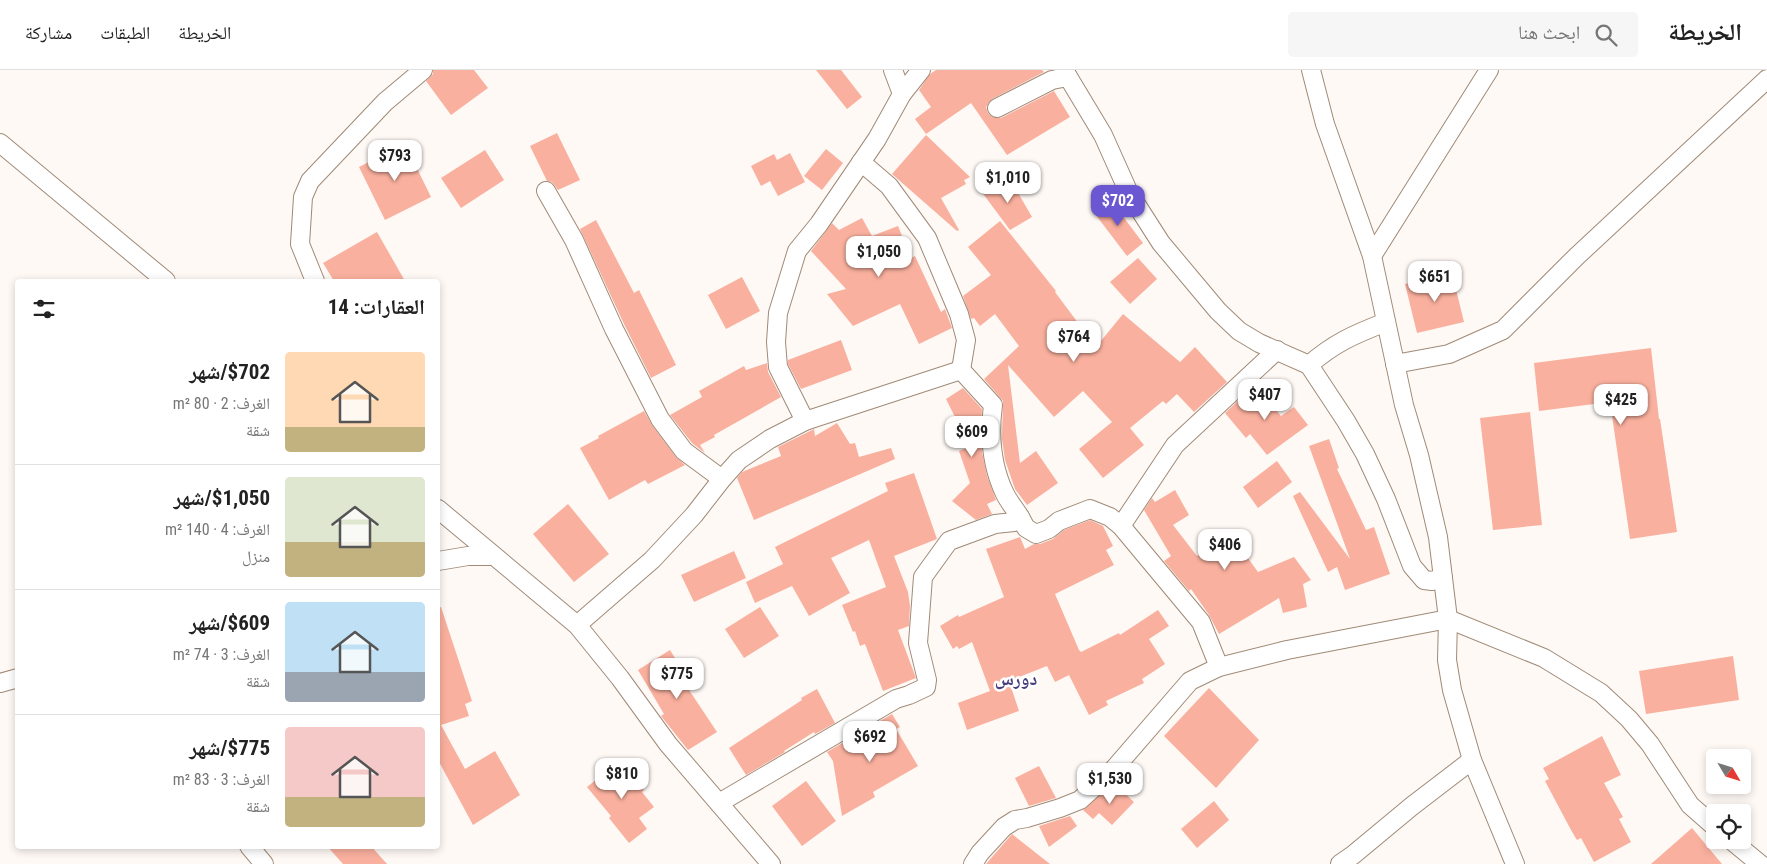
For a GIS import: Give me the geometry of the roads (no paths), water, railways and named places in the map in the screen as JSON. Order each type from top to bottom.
[{"type":"street","points":[[313,279],[300,244],[303,197],[310,181],[385,102],[423,70]]},
{"type":"street","points":[[893,70],[902,94]]},
{"type":"street","points":[[805,420],[778,366],[776,342],[778,313],[797,251],[819,224],[877,139],[902,94],[921,70]]},
{"type":"street","points":[[1310,70],[1325,124],[1372,256],[1404,405],[1419,455],[1438,537],[1448,619],[1448,660],[1452,690],[1472,760],[1515,864]]},
{"type":"street","points":[[1372,256],[1490,70]]},
{"type":"street","points":[[997,108],[1066,74],[1103,135],[1129,193],[1161,243],[1218,311],[1239,331],[1259,343],[1309,365],[1365,454],[1386,499],[1412,566],[1424,580],[1432,582],[1443,578]]},
{"type":"street","points":[[1395,364],[1449,354],[1503,330],[1577,256],[1767,79]]},
{"type":"street","points":[[0,143],[164,279]]},
{"type":"street","points":[[861,162],[889,186],[927,238],[962,322],[966,340],[961,370]]},
{"type":"street","points":[[546,191],[574,240],[614,329],[660,419],[684,451],[722,479]]},
{"type":"street","points":[[1309,365],[1326,350],[1358,333],[1386,322]]},
{"type":"street","points":[[1120,526],[1174,446],[1277,350]]},
{"type":"street","points":[[577,625],[652,560],[694,515],[739,460],[770,439],[805,420],[961,370]]},
{"type":"street","points":[[961,370],[993,406],[990,424],[995,465],[1005,494],[1026,528],[1036,534],[1049,529],[1059,521],[1090,509],[1110,517],[1120,526],[1201,622],[1219,667]]},
{"type":"street","points":[[440,498],[456,526]]},
{"type":"street","points":[[440,511],[577,625],[620,678],[668,744],[771,864]]},
{"type":"street","points":[[718,803],[896,699],[909,696],[926,686],[927,680],[918,643],[923,577],[948,541],[995,524],[1014,522],[1020,517]]},
{"type":"street","points":[[440,561],[468,556],[493,556]]},
{"type":"street","points":[[973,864],[980,853],[1004,827],[1015,820],[1028,818],[1080,800],[1113,770],[1190,681],[1219,667],[1287,650],[1448,619],[1544,658],[1601,692],[1629,719],[1650,744],[1690,805],[1706,819]]},
{"type":"street","points":[[0,683],[15,679]]},
{"type":"street","points":[[1340,864],[1472,760]]},
{"type":"street","points":[[252,849],[264,864]]},
{"type":"street","points":[[1742,849],[1760,864]]},
{"type":"district","name":"دورس","points":[[1016,678]]}]
